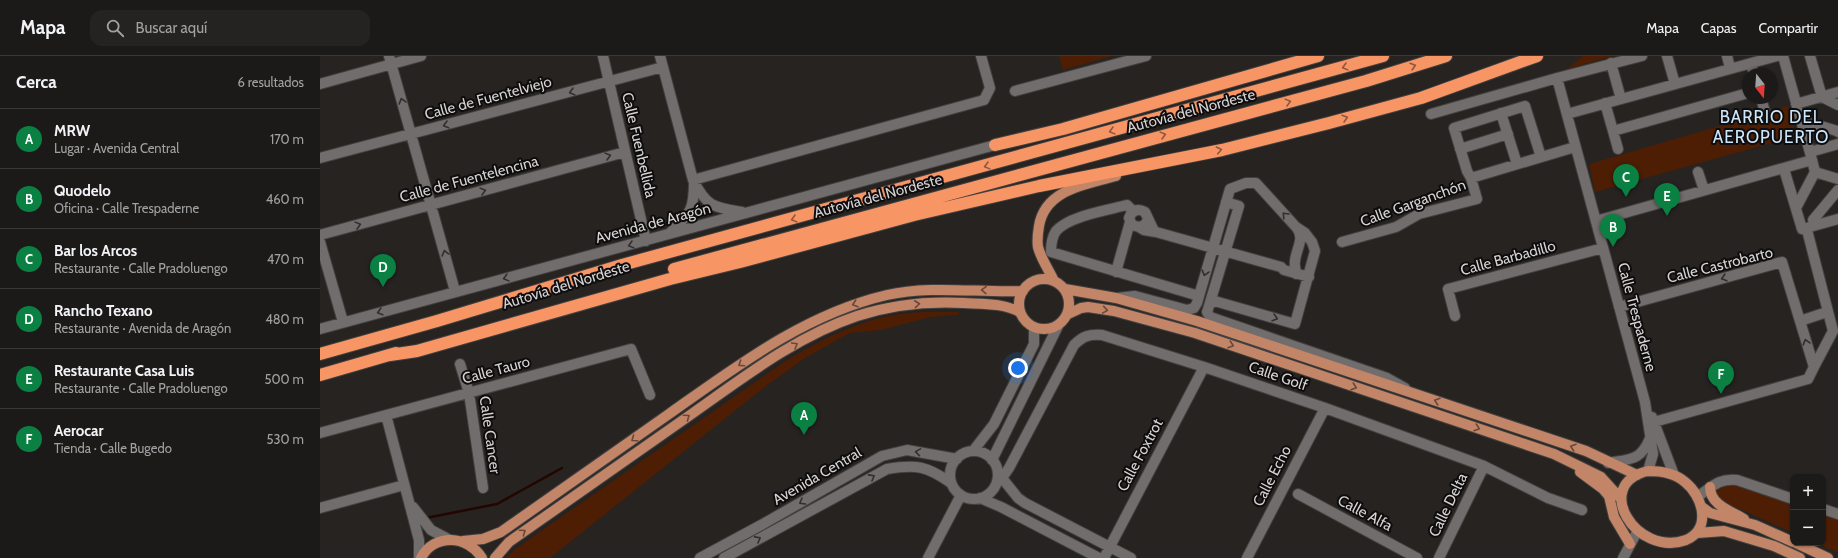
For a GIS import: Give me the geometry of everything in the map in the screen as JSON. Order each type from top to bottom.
[{"type":"highway","points":[[995,145],[1302,56]]},
{"type":"highway","points":[[995,145],[1071,126],[1318,56]]},
{"type":"highway","name":"Autovía del Nordeste","points":[[320,354],[622,265],[1383,56]]},
{"type":"highway","name":"Autovía del Nordeste","points":[[320,375],[390,356],[666,272],[1068,161],[1366,81],[1446,56]]},
{"type":"highway","points":[[670,278],[740,262],[928,212],[1038,186],[1237,146],[1421,98],[1537,56]]},
{"type":"highway","points":[[390,356],[424,350],[670,278],[1025,180],[1053,171],[1068,161]]},
{"type":"main road","points":[[1054,281],[1038,246],[1038,232],[1040,218],[1058,195],[1071,188],[1181,158]]},
{"type":"main road","points":[[1065,289],[1069,297],[1070,306],[1068,314],[1058,326],[1046,329],[1034,327],[1023,318],[1019,305],[1023,291],[1031,282],[1039,279],[1047,279],[1054,281],[1065,289],[1116,298],[1197,321],[1414,393],[1586,452],[1637,475]]},
{"type":"main road","points":[[420,558],[434,544],[450,540],[463,541],[484,539],[501,532],[720,378],[777,340],[815,320],[854,304],[889,295],[923,290],[1023,291]]},
{"type":"main road","points":[[495,558],[509,542],[727,389],[785,351],[821,330],[856,316],[890,307],[923,303],[1000,305],[1020,312]]},
{"type":"main road","points":[[1068,314],[1088,307],[1114,311],[1195,333],[1554,454],[1601,477],[1621,499]]},
{"type":"main road","points":[[1554,454],[1604,489],[1609,496],[1614,517],[1630,544]]},
{"type":"main road","points":[[1699,502],[1703,514],[1702,523],[1697,533],[1679,543],[1669,543],[1650,539],[1637,532],[1626,519],[1622,508],[1621,499],[1626,485],[1637,475],[1648,471],[1660,471],[1674,475],[1685,482],[1699,502],[1710,513],[1755,525]]},
{"type":"main road","points":[[1710,488],[1710,494],[1713,500],[1717,503],[1755,525],[1790,540]]},
{"type":"main road","points":[[1697,533],[1724,531],[1774,546],[1800,558]]},
{"type":"main road","points":[[463,541],[477,550],[482,558]]},
{"type":"main road","points":[[1802,546],[1828,558]]},
{"type":"street","points":[[320,84],[390,60],[421,56]]},
{"type":"street","name":"Calle Fuenbellida","points":[[603,56],[646,241]]},
{"type":"street","points":[[660,56],[694,180],[702,197],[716,208],[746,212]]},
{"type":"street","name":"Avenida de Aragón","points":[[694,180],[984,100],[990,88],[981,56]]},
{"type":"street","points":[[1015,91],[1146,56]]},
{"type":"street","points":[[1431,114],[1611,63],[1642,56]]},
{"type":"street","points":[[1667,56],[1675,84]]},
{"type":"street","points":[[1727,56],[1730,68]]},
{"type":"street","points":[[1567,114],[1777,56]]},
{"type":"street","points":[[1782,56],[1815,172],[1796,208]]},
{"type":"street","points":[[1810,56],[1822,97],[1838,105]]},
{"type":"street","points":[[390,60],[455,291]]},
{"type":"street","points":[[1611,63],[1621,99]]},
{"type":"street","points":[[1751,63],[1752,68]]},
{"type":"street","name":"Calle de Fuentelviejo","points":[[320,158],[663,67]]},
{"type":"street","name":"Calle Trespaderne","points":[[1557,78],[1645,402],[1653,454],[1648,471]]},
{"type":"street","points":[[1796,104],[1838,92]]},
{"type":"street","points":[[1613,131],[1742,94]]},
{"type":"street","points":[[1605,103],[1618,149]]},
{"type":"street","points":[[1763,104],[1765,112]]},
{"type":"street","name":"Calle Garganchón","points":[[1342,242],[1396,227],[1419,214],[1477,199],[1454,128],[1525,106],[1541,158]]},
{"type":"street","points":[[1501,113],[1517,164]]},
{"type":"street","points":[[1801,120],[1838,132]]},
{"type":"street","points":[[1460,149],[1508,134]]},
{"type":"street","points":[[1596,221],[1784,169],[1838,144]]},
{"type":"street","name":"Avenida de Aragón","points":[[320,329],[995,145]]},
{"type":"street","name":"Calle Garganchón","points":[[1471,178],[1575,147]]},
{"type":"street","name":"Calle de Fuentelencina","points":[[320,235],[625,152]]},
{"type":"street","points":[[1654,422],[1808,379],[1833,331],[1806,230],[1802,229],[1784,169]]},
{"type":"street","points":[[1698,172],[1704,190]]},
{"type":"street","points":[[1815,172],[1838,179]]},
{"type":"street","points":[[669,234],[683,220],[694,202],[694,180]]},
{"type":"street","points":[[1116,298],[1135,296],[1187,310],[1194,308],[1199,296],[1226,202],[1232,187],[1252,182],[1256,184],[1300,232],[1301,241],[1294,262],[1296,274]]},
{"type":"street","points":[[1813,220],[1838,190]]},
{"type":"street","points":[[1226,202],[1239,206],[1207,312],[1210,317],[1387,378],[1414,393]]},
{"type":"street","points":[[1133,211],[1127,205],[1070,221],[1057,230],[1053,236],[1051,252],[1199,296]]},
{"type":"street","points":[[1133,211],[1137,209],[1145,212],[1154,232]]},
{"type":"street","points":[[1116,272],[1133,211]]},
{"type":"street","points":[[1139,227],[1145,225],[1148,219]]},
{"type":"street","points":[[1802,229],[1838,219]]},
{"type":"street","points":[[1130,222],[1132,225],[1144,230],[1280,267],[1284,270],[1309,277]]},
{"type":"street","points":[[1211,300],[1295,324],[1315,251],[1312,242],[1305,233],[1296,227]]},
{"type":"street","points":[[320,242],[343,322]]},
{"type":"street","name":"Calle Barbadillo","points":[[1455,316],[1448,290],[1603,248]]},
{"type":"street","points":[[1280,267],[1290,265],[1294,262]]},
{"type":"street","name":"Calle Castrobarto","points":[[1619,307],[1782,262],[1814,367]]},
{"type":"street","points":[[1800,321],[1827,312]]},
{"type":"street","points":[[980,498],[991,491],[996,471],[1058,326]]},
{"type":"street","points":[[973,451],[994,424],[1030,351],[1034,340],[1034,327]]},
{"type":"street","name":"Calle Golf","points":[[996,471],[1009,468],[1074,345],[1081,338],[1091,334],[1102,335],[1204,367],[1325,408],[1484,466],[1548,498],[1582,510]]},
{"type":"street","name":"Calle Tauro","points":[[320,433],[631,349],[650,395]]},
{"type":"street","name":"Calle Cancer","points":[[460,364],[469,393],[483,488]]},
{"type":"street","name":"Calle Foxtrot","points":[[1104,558],[1204,367]]},
{"type":"street","name":"Calle Trespaderne","points":[[1645,402],[1674,475]]},
{"type":"street","name":"Calle Echo","points":[[1247,558],[1325,408]]},
{"type":"street","points":[[386,415],[404,485],[411,504],[419,540],[420,558]]},
{"type":"street","points":[[1608,463],[1633,459],[1642,453],[1650,438]]},
{"type":"street","name":"Avenida Central","points":[[700,558],[882,456],[907,450],[957,459]]},
{"type":"street","points":[[1099,558],[1001,507],[980,498],[967,498],[961,495],[955,490],[951,482],[950,474],[952,466],[957,459],[967,452],[973,451],[987,455],[996,471],[1018,498],[1131,558]]},
{"type":"street","points":[[996,471],[1004,460],[1017,451]]},
{"type":"street","name":"Avenida Central","points":[[724,558],[887,469],[908,465],[928,469],[951,482]]},
{"type":"street","name":"Calle Delta","points":[[1439,558],[1484,466]]},
{"type":"street","points":[[1699,502],[1710,488],[1721,480],[1737,480],[1790,498]]},
{"type":"street","points":[[320,508],[404,485]]},
{"type":"street","name":"Calle Alfa","points":[[1298,494],[1417,558]]},
{"type":"street","points":[[928,558],[961,495]]},
{"type":"street","points":[[411,504],[431,530],[450,540]]},
{"type":"street","points":[[1826,510],[1838,514]]},
{"type":"street","points":[[1623,558],[1637,532]]},
{"type":"shaded area","points":[[1059,56],[1112,56],[1063,70]]},
{"type":"shaded area","points":[[1583,56],[1613,56],[1567,69]]},
{"type":"shaded area","points":[[1788,106],[1797,136],[1595,192],[1589,164]]},
{"type":"shaded area","points":[[916,312],[959,312],[958,315],[931,317],[881,330],[850,333],[805,358],[766,386],[550,558],[506,558],[515,549],[787,360],[816,344],[862,323],[894,315]]},
{"type":"shaded area","points":[[1729,484],[1790,503],[1790,532],[1722,501],[1716,493],[1720,488]]},
{"type":"shaded area","points":[[1826,515],[1838,519],[1838,553],[1823,546],[1826,546]]},
{"type":"waterway","points":[[426,518],[497,504],[562,468]]},
{"type":"place","name":"Bar los Arcos","points":[[1626,197]]},
{"type":"place","name":"Restaurante Casa Luis","points":[[1667,216]]},
{"type":"place","name":"Quodelo","points":[[1613,247]]},
{"type":"place","name":"Rancho Texano","points":[[383,287]]},
{"type":"place","name":"Aerocar","points":[[1721,394]]},
{"type":"place","name":"MRW","points":[[804,435]]},
{"type":"district","name":"BARRIO DEL AEROPUERTO","points":[[1771,127]]}]
